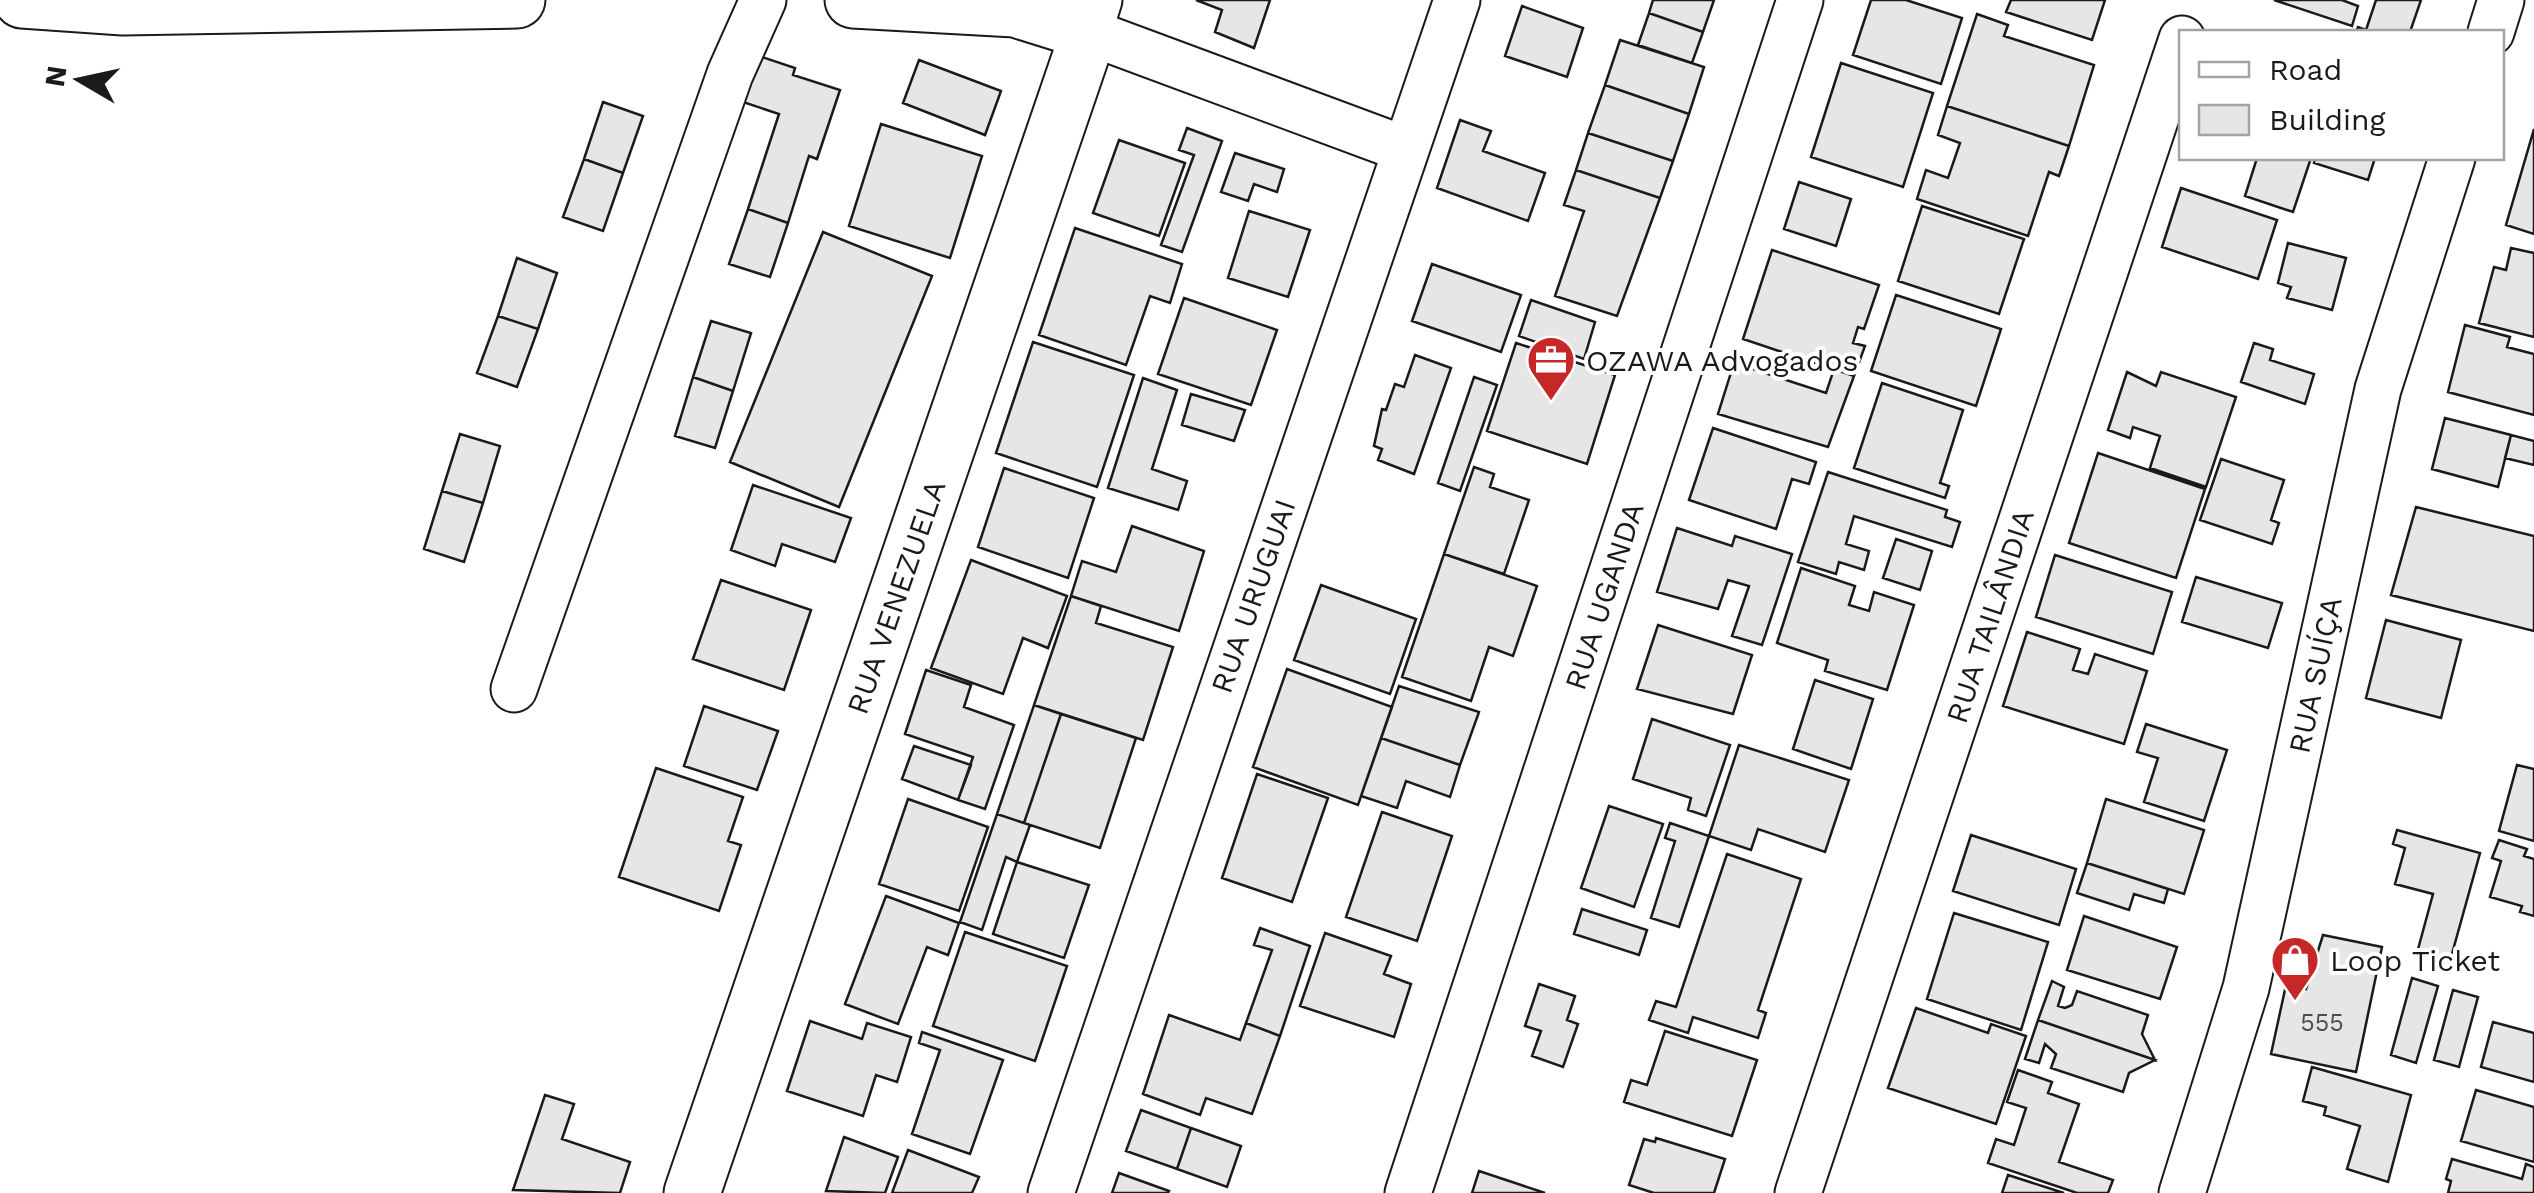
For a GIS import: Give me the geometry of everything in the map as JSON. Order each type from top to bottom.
[{"type":"street","points":[[22,0],[517,0]]},
{"type":"street","points":[[514,689],[730,74],[763,0]]},
{"type":"street","points":[[853,0],[1094,16],[1404,150]]},
{"type":"street","name":"RUA URUGUAI","points":[[1052,1193],[1456,0]]},
{"type":"street","name":"RUA UGANDA","points":[[1408,1193],[1800,0]]},
{"type":"street","name":"RUA TAILÂNDIA","points":[[2184,30],[2194,0]]},
{"type":"street","points":[[2492,30],[2501,0]]},
{"type":"street","name":"RUA VENEZUELA","points":[[692,1193],[1094,16]]},
{"type":"street","name":"RUA TAILÂNDIA","points":[[1798,1193],[2179,45]]},
{"type":"street","name":"RUA SUÍÇA","points":[[2182,1193],[2246,988],[2378,389],[2451,160]]},
{"type":"building","points":[[1196,0],[1270,0],[1254,48],[1215,32],[1222,10]]},
{"type":"building","points":[[1653,0],[1714,0],[1703,32],[1649,13]]},
{"type":"building","points":[[1871,0],[1906,0],[1962,18],[1941,84],[1853,55]]},
{"type":"building","points":[[2011,0],[2105,0],[2092,40],[2006,12]]},
{"type":"building","points":[[2274,0],[2342,0],[2358,6],[2352,26]]},
{"type":"building","points":[[2376,0],[2421,0],[2411,30],[2366,30]]},
{"type":"building","points":[[1522,6],[1583,28],[1567,77],[1505,56]]},
{"type":"building","points":[[1649,13],[1703,32],[1692,63],[1638,45]]},
{"type":"building","points":[[1977,14],[2008,25],[2004,36],[2094,65],[2069,146],[1947,106]]},
{"type":"building","points":[[1620,40],[1704,67],[1689,114],[1605,85]]},
{"type":"building","points":[[759,56],[795,68],[793,75],[840,90],[817,159],[809,156],[788,223],[748,209],[779,114],[743,102]]},
{"type":"building","points":[[919,60],[1001,91],[985,135],[903,103]]},
{"type":"building","points":[[1841,63],[1933,93],[1903,187],[1811,157]]},
{"type":"building","points":[[1605,85],[1689,114],[1673,161],[1588,133]]},
{"type":"building","points":[[603,102],[643,116],[623,173],[584,159]]},
{"type":"building","points":[[1947,106],[2069,146],[2059,176],[2049,172],[2028,236],[1917,199],[1926,170],[1948,178],[1960,143],[1938,135]]},
{"type":"building","points":[[1460,120],[1491,131],[1483,151],[1545,173],[1528,221],[1437,188]]},
{"type":"building","points":[[881,124],[982,156],[950,258],[849,226]]},
{"type":"building","points":[[1187,128],[1222,141],[1182,252],[1161,245],[1194,155],[1179,150]]},
{"type":"building","points":[[2534,129],[2534,234],[2506,225]]},
{"type":"building","points":[[1588,133],[1673,161],[1660,198],[1576,170]]},
{"type":"building","points":[[1119,140],[1185,163],[1159,236],[1093,213]]},
{"type":"building","points":[[1235,153],[1284,169],[1277,192],[1254,184],[1248,201],[1221,192]]},
{"type":"building","points":[[584,159],[623,173],[603,231],[563,217]]},
{"type":"building","points":[[2256,160],[2310,160],[2293,212],[2245,196]]},
{"type":"building","points":[[2315,160],[2374,160],[2368,180],[2314,163]]},
{"type":"building","points":[[1576,170],[1660,198],[1617,316],[1555,296],[1584,211],[1564,205]]},
{"type":"building","points":[[1799,182],[1851,199],[1836,246],[1784,229]]},
{"type":"building","points":[[2181,188],[2277,220],[2258,279],[2162,247]]},
{"type":"building","points":[[1922,206],[2024,239],[1999,314],[1898,281]]},
{"type":"building","points":[[748,209],[788,223],[770,277],[729,264]]},
{"type":"building","points":[[1249,211],[1310,230],[1288,297],[1228,278]]},
{"type":"building","points":[[1075,228],[1182,264],[1170,303],[1150,296],[1126,365],[1039,335]]},
{"type":"building","points":[[823,232],[932,276],[839,507],[730,462]]},
{"type":"building","points":[[2288,243],[2346,258],[2332,310],[2287,298],[2291,287],[2278,283]]},
{"type":"building","points":[[2511,248],[2534,253],[2534,337],[2479,323],[2494,267],[2506,270]]},
{"type":"building","points":[[1772,250],[1879,285],[1864,329],[1858,327],[1853,343],[1865,346],[1854,376],[1743,339]]},
{"type":"building","points":[[517,258],[557,273],[538,329],[498,316]]},
{"type":"building","points":[[1432,264],[1521,295],[1501,352],[1412,321]]},
{"type":"building","points":[[1896,295],[2001,329],[1976,406],[1871,371]]},
{"type":"building","points":[[1184,298],[1277,330],[1251,405],[1158,374]]},
{"type":"building","points":[[1531,300],[1595,322],[1584,359],[1519,336]]},
{"type":"building","points":[[498,316],[538,329],[517,387],[477,373]]},
{"type":"building","points":[[711,321],[751,333],[733,391],[693,377]]},
{"type":"building","points":[[2465,325],[2510,337],[2507,347],[2534,354],[2534,415],[2448,392]]},
{"type":"building","points":[[1033,342],[1134,375],[1097,487],[996,453]]},
{"type":"building","name":"OZAWA Advogados","points":[[1516,343],[1615,375],[1587,464],[1487,431]]},
{"type":"building","points":[[2254,343],[2273,349],[2270,360],[2314,374],[2305,404],[2241,382]]},
{"type":"building","points":[[1415,355],[1451,368],[1414,474],[1378,460],[1382,449],[1374,446],[1382,409],[1386,410],[1395,384],[1404,387]]},
{"type":"building","points":[[1734,363],[1826,393],[1834,369],[1854,376],[1828,447],[1718,414]]},
{"type":"building","points":[[2127,372],[2156,386],[2161,372],[2236,397],[2206,487],[2150,468],[2160,436],[2133,427],[2130,438],[2108,430]]},
{"type":"building","points":[[693,377],[733,391],[715,448],[675,436]]},
{"type":"building","points":[[1474,377],[1497,385],[1460,491],[1438,483]]},
{"type":"building","points":[[1143,378],[1177,390],[1152,469],[1187,481],[1178,510],[1108,488]]},
{"type":"building","points":[[1882,383],[1963,410],[1940,483],[1949,486],[1945,498],[1854,468]]},
{"type":"building","points":[[1191,394],[1245,410],[1234,441],[1182,425]]},
{"type":"building","points":[[2445,418],[2511,435],[2498,487],[2432,469]]},
{"type":"building","points":[[1713,428],[1816,462],[1809,484],[1792,479],[1776,529],[1689,500]]},
{"type":"building","points":[[460,434],[500,446],[483,503],[442,491]]},
{"type":"building","points":[[2511,435],[2534,441],[2534,465],[2505,458]]},
{"type":"building","points":[[2098,453],[2205,489],[2176,578],[2069,543]]},
{"type":"building","points":[[2221,459],[2284,480],[2271,520],[2279,523],[2272,544],[2200,520]]},
{"type":"building","points":[[1474,467],[1494,474],[1490,487],[1529,500],[1504,574],[1444,554]]},
{"type":"building","points":[[1004,468],[1094,498],[1068,578],[978,547]]},
{"type":"building","points":[[1828,472],[1947,510],[1945,517],[1960,522],[1952,547],[1854,516],[1846,544],[1869,551],[1864,570],[1839,562],[1836,574],[1798,562]]},
{"type":"building","points":[[753,485],[851,518],[835,562],[782,544],[775,566],[731,550]]},
{"type":"building","points":[[442,491],[483,503],[464,562],[424,549]]},
{"type":"building","points":[[2416,507],[2534,536],[2534,631],[2391,595]]},
{"type":"building","points":[[1132,526],[1204,551],[1179,631],[1071,596],[1082,561],[1116,572]]},
{"type":"building","points":[[1677,528],[1732,546],[1735,536],[1792,554],[1762,645],[1732,636],[1749,586],[1728,580],[1718,609],[1657,592]]},
{"type":"building","points":[[1896,539],[1932,551],[1920,590],[1883,578]]},
{"type":"building","points":[[1444,554],[1537,586],[1513,656],[1489,647],[1471,701],[1402,677]]},
{"type":"building","points":[[2055,555],[2172,592],[2153,654],[2036,617]]},
{"type":"building","points":[[971,560],[1067,596],[1048,648],[1023,638],[1003,694],[931,668]]},
{"type":"building","points":[[1801,568],[1855,586],[1849,605],[1869,611],[1874,592],[1914,605],[1887,690],[1825,671],[1828,660],[1777,643]]},
{"type":"building","points":[[2196,577],[2282,603],[2268,648],[2182,622]]},
{"type":"building","points":[[721,580],[811,610],[784,690],[693,659]]},
{"type":"building","points":[[1321,585],[1416,619],[1390,694],[1294,660]]},
{"type":"building","points":[[1071,596],[1101,606],[1096,623],[1173,647],[1143,740],[1034,705]]},
{"type":"building","points":[[2386,620],[2461,640],[2441,718],[2366,698]]},
{"type":"building","points":[[1658,625],[1752,655],[1733,714],[1637,689]]},
{"type":"building","points":[[2027,632],[2080,649],[2073,670],[2088,674],[2095,654],[2147,671],[2124,744],[2003,706]]},
{"type":"building","points":[[1287,669],[1392,707],[1358,805],[1253,767]]},
{"type":"building","points":[[926,670],[971,685],[964,707],[1014,725],[985,809],[958,800],[973,757],[905,734]]},
{"type":"building","points":[[1815,680],[1873,699],[1851,769],[1793,749]]},
{"type":"building","points":[[1399,686],[1479,712],[1460,765],[1381,738]]},
{"type":"building","points":[[1034,705],[1061,714],[1024,823],[997,814]]},
{"type":"building","points":[[704,706],[778,731],[757,790],[684,766]]},
{"type":"building","points":[[1061,714],[1136,738],[1100,848],[1024,823]]},
{"type":"building","points":[[1652,719],[1730,745],[1706,816],[1688,810],[1691,798],[1633,779]]},
{"type":"building","points":[[2146,724],[2227,750],[2204,821],[2144,802],[2158,758],[2137,752]]},
{"type":"building","points":[[1381,738],[1460,765],[1450,797],[1406,781],[1397,808],[1361,796]]},
{"type":"building","points":[[1739,745],[1849,780],[1825,852],[1758,829],[1751,850],[1709,836]]},
{"type":"building","points":[[914,746],[971,765],[958,800],[902,779]]},
{"type":"building","points":[[2517,765],[2534,769],[2534,841],[2499,831]]},
{"type":"building","points":[[656,768],[743,797],[728,841],[741,845],[719,911],[619,877]]},
{"type":"building","points":[[1257,774],[1328,798],[1292,902],[1222,878]]},
{"type":"building","points":[[908,799],[988,827],[959,911],[879,884]]},
{"type":"building","points":[[2106,799],[2204,830],[2184,894],[2087,863]]},
{"type":"building","points":[[1609,806],[1663,824],[1634,907],[1581,888]]},
{"type":"building","points":[[1382,812],[1452,836],[1417,941],[1346,917]]},
{"type":"building","points":[[997,814],[1030,825],[1017,862],[1006,857],[982,930],[960,922]]},
{"type":"building","points":[[1670,823],[1709,836],[1679,927],[1651,918],[1675,841],[1665,838]]},
{"type":"building","points":[[2397,830],[2480,853],[2450,961],[2417,953],[2433,894],[2395,884],[2405,848],[2393,844]]},
{"type":"building","points":[[1971,835],[2076,869],[2059,925],[1953,891]]},
{"type":"building","points":[[2499,840],[2527,849],[2524,856],[2534,859],[2534,916],[2520,912],[2522,906],[2490,897],[2501,861],[2492,858]]},
{"type":"building","points":[[1727,854],[1801,879],[1758,1010],[1766,1013],[1758,1038],[1693,1017],[1688,1033],[1649,1020],[1656,1001],[1676,1007]]},
{"type":"building","points":[[1017,862],[1089,885],[1064,958],[993,934]]},
{"type":"building","points":[[2087,863],[2168,889],[2164,903],[2134,894],[2129,910],[2077,893]]},
{"type":"building","points":[[886,896],[959,923],[948,955],[927,947],[898,1024],[845,1004]]},
{"type":"building","points":[[1582,909],[1647,930],[1639,955],[1574,934]]},
{"type":"building","points":[[1954,913],[2048,942],[2021,1030],[1927,999]]},
{"type":"building","points":[[2084,916],[2177,947],[2160,999],[2067,970]]},
{"type":"building","points":[[1260,928],[1310,946],[1280,1036],[1246,1023],[1272,950],[1254,945]]},
{"type":"building","points":[[965,932],[1067,966],[1035,1061],[933,1026]]},
{"type":"building","points":[[1325,933],[1391,956],[1384,974],[1411,984],[1394,1037],[1300,1006]]},
{"type":"building","points":[[2323,935],[2382,947],[2356,1072],[2271,1054],[2286,985],[2306,989]]},
{"type":"building","points":[[2412,978],[2438,986],[2416,1063],[2391,1055]]},
{"type":"building","points":[[2052,981],[2064,987],[2058,1006],[2072,1005],[2077,991],[2148,1015],[2142,1034],[2155,1060],[2038,1020]]},
{"type":"building","points":[[1539,984],[1575,996],[1567,1020],[1578,1024],[1563,1067],[1532,1056],[1541,1031],[1525,1026]]},
{"type":"building","points":[[2453,990],[2478,997],[2459,1067],[2434,1060]]},
{"type":"building","points":[[1916,1008],[1988,1033],[1991,1024],[2026,1036],[1996,1124],[1888,1088]]},
{"type":"building","points":[[1169,1015],[1240,1040],[1246,1023],[1280,1036],[1252,1114],[1206,1098],[1200,1115],[1143,1094]]},
{"type":"building","points":[[2038,1020],[2155,1060],[2129,1073],[2123,1092],[2051,1068],[2056,1054],[2045,1044],[2039,1063],[2025,1059]]},
{"type":"building","points":[[810,1021],[862,1039],[867,1023],[911,1037],[897,1082],[876,1075],[863,1116],[787,1091]]},
{"type":"building","points":[[2493,1022],[2534,1033],[2534,1082],[2481,1067]]},
{"type":"building","points":[[1665,1031],[1757,1060],[1732,1136],[1624,1102],[1631,1080],[1647,1085]]},
{"type":"building","points":[[922,1032],[1003,1060],[970,1154],[912,1134],[940,1050],[919,1043]]},
{"type":"building","points":[[2312,1067],[2411,1095],[2388,1182],[2347,1169],[2360,1126],[2324,1115],[2326,1107],[2303,1101]]},
{"type":"building","points":[[2018,1070],[2052,1082],[2048,1093],[2079,1104],[2059,1162],[2113,1180],[2108,1193],[2077,1193],[1988,1163],[1996,1139],[2014,1145],[2026,1108],[2007,1102]]},
{"type":"building","points":[[2476,1090],[2534,1107],[2534,1162],[2461,1141]]},
{"type":"building","points":[[545,1095],[574,1104],[562,1139],[630,1162],[620,1193],[513,1190]]},
{"type":"building","points":[[1141,1110],[1191,1128],[1177,1169],[1126,1151]]},
{"type":"building","points":[[1191,1128],[1241,1146],[1227,1187],[1177,1169]]},
{"type":"building","points":[[844,1137],[898,1157],[885,1193],[826,1191]]},
{"type":"building","points":[[1656,1138],[1725,1159],[1714,1193],[1654,1193],[1629,1185],[1644,1139],[1655,1142]]},
{"type":"building","points":[[908,1150],[979,1177],[972,1193],[892,1193]]},
{"type":"building","points":[[2452,1159],[2522,1179],[2526,1164],[2534,1167],[2534,1193],[2448,1193],[2451,1181],[2446,1179]]},
{"type":"building","points":[[1479,1171],[1545,1193],[1472,1193]]},
{"type":"building","points":[[1119,1173],[1169,1191],[1112,1193]]},
{"type":"building","points":[[2008,1175],[2064,1193],[2002,1193]]},
{"type":"place","name":"OZAWA Advogados","points":[[1551,402]]},
{"type":"place","name":"Loop Ticket","points":[[2295,1002]]}]
